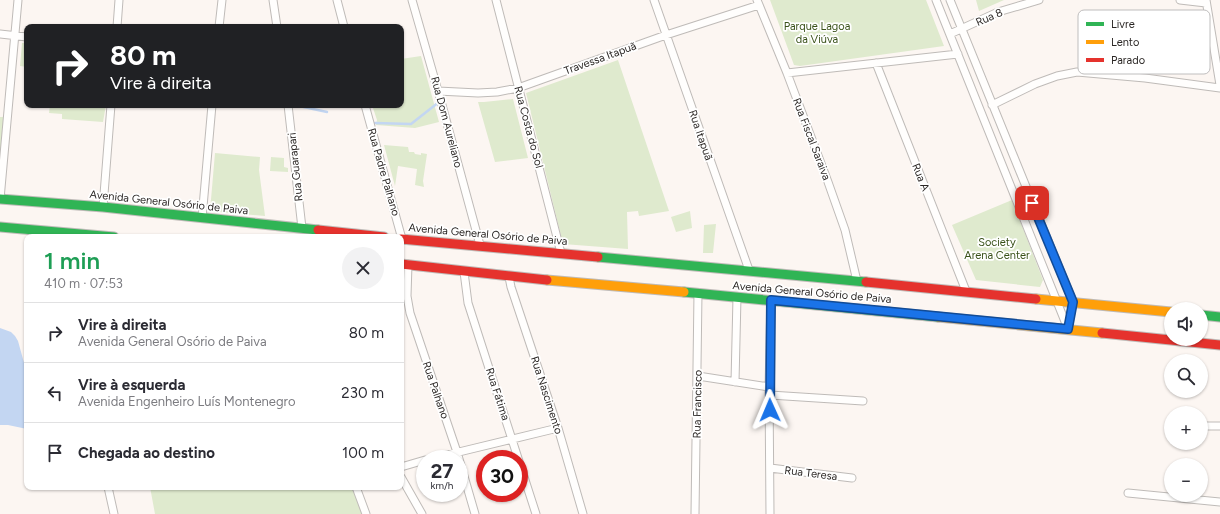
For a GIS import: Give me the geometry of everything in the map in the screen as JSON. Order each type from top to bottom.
[{"type":"main road","name":"Avenida General Osório de Paiva","points":[[0,199],[103,207],[357,234]]},
{"type":"main road","points":[[0,227],[54,234]]},
{"type":"main road","name":"Avenida General Osório de Paiva","points":[[404,239],[749,270],[1164,311]]},
{"type":"main road","name":"Avenida General Osório de Paiva","points":[[405,264],[509,277],[698,293],[1220,344]]},
{"type":"main road","points":[[1208,316],[1220,317]]},
{"type":"street","points":[[0,199],[18,0]]},
{"type":"street","points":[[117,24],[119,0]]},
{"type":"street","points":[[220,24],[222,0]]},
{"type":"street","points":[[273,0],[277,24]]},
{"type":"street","points":[[337,0],[343,24]]},
{"type":"street","name":"Rua Dom Aureliano","points":[[412,0],[480,245]]},
{"type":"street","name":"Rua Costa do Sol","points":[[496,0],[561,253]]},
{"type":"street","name":"Rua Itapuã","points":[[654,0],[749,270]]},
{"type":"street","points":[[936,0],[1068,329]]},
{"type":"street","points":[[950,0],[1073,302],[1068,329]]},
{"type":"street","name":"Rua 8","points":[[950,34],[998,12],[1039,0]]},
{"type":"street","points":[[1180,0],[1206,2]]},
{"type":"street","name":"Travessa Itapuã","points":[[438,91],[484,93],[518,88],[758,3]]},
{"type":"street","name":"Rua Fiscal Saraiva","points":[[758,3],[787,73],[845,230],[857,281]]},
{"type":"street","points":[[1100,74],[1220,87],[1210,26]]},
{"type":"street","points":[[0,34],[24,37]]},
{"type":"street","points":[[787,73],[958,54]]},
{"type":"street","name":"Rua A","points":[[876,63],[966,291]]},
{"type":"street","points":[[992,105],[1035,84],[1057,76],[1078,72]]},
{"type":"street","points":[[103,207],[111,108]]},
{"type":"street","points":[[202,218],[212,108]]},
{"type":"street","name":"Rua Guarapari","points":[[288,108],[302,228]]},
{"type":"street","name":"Rua Padre Palhano","points":[[366,108],[401,234]]},
{"type":"street","points":[[0,111],[8,112]]},
{"type":"street","name":"Rua Palhano","points":[[405,264],[407,296],[410,313],[456,450]]},
{"type":"street","name":"Rua Fátima","points":[[464,272],[468,303],[536,514]]},
{"type":"street","name":"Rua Nascimento","points":[[509,277],[558,428],[583,514]]},
{"type":"street","name":"Rua Francisco","points":[[695,514],[698,293]]},
{"type":"street","points":[[735,382],[737,297]]},
{"type":"street","points":[[770,514],[769,387],[771,300]]},
{"type":"street","points":[[698,376],[769,387]]},
{"type":"street","points":[[770,395],[863,401]]},
{"type":"street","points":[[1208,426],[1220,426]]},
{"type":"street","points":[[466,450],[558,428]]},
{"type":"street","points":[[404,465],[416,462]]},
{"type":"street","name":"Rua Teresa","points":[[770,468],[852,478]]},
{"type":"street","points":[[404,482],[422,514]]},
{"type":"street","points":[[109,490],[114,514]]},
{"type":"street","points":[[357,490],[366,514]]},
{"type":"street","name":"Rua Palhano","points":[[468,490],[475,514]]},
{"type":"street","points":[[1128,493],[1220,502]]},
{"type":"green space","name":"Parque Lagoa da Viúva","points":[[770,0],[926,0],[944,46],[800,66],[794,65]]},
{"type":"green space","points":[[976,0],[1004,0],[979,11]]},
{"type":"green space","points":[[22,43],[24,43],[24,67],[20,66]]},
{"type":"green space","points":[[421,56],[439,122],[415,128],[376,125],[377,120],[373,108],[404,108],[404,59]]},
{"type":"green space","points":[[618,60],[669,211],[639,216],[638,211],[627,212],[628,249],[563,244],[526,93]]},
{"type":"green space","points":[[513,99],[528,158],[495,162],[478,102]]},
{"type":"green space","points":[[50,108],[105,108],[103,122],[62,119],[62,114],[49,113]]},
{"type":"green space","points":[[0,117],[4,117],[0,167]]},
{"type":"green space","points":[[384,145],[408,147],[409,152],[414,152],[415,154],[421,155],[421,153],[427,154],[423,181],[424,187],[415,185],[417,169],[398,166],[395,186]]},
{"type":"green space","points":[[215,153],[260,157],[259,170],[265,216],[210,211]]},
{"type":"green space","points":[[271,157],[284,158],[284,167],[288,168],[288,172],[270,171]]},
{"type":"green space","name":"Society Arena Center","points":[[1012,200],[1043,280],[1040,287],[976,280],[952,225]]},
{"type":"green space","points":[[690,211],[692,228],[676,232],[671,217]]},
{"type":"green space","points":[[716,224],[713,253],[703,253],[704,225]]},
{"type":"green space","points":[[151,490],[356,490],[364,514],[155,514]]},
{"type":"water","points":[[0,328],[11,332],[15,336],[18,341],[24,363],[24,428],[0,425]]},
{"type":"waterway","points":[[375,123],[411,124],[439,102]]},
{"type":"waterway","points":[[308,108],[327,112]]},
{"type":"traffic: fast","points":[[0,199],[103,207],[318,230]]},
{"type":"traffic: fast","points":[[0,227],[80,234]]},
{"type":"traffic: fast","points":[[598,257],[866,282]]},
{"type":"traffic: fast","points":[[684,292],[938,317]]},
{"type":"traffic: fast","points":[[1208,316],[1220,317]]},
{"type":"traffic: slow","points":[[547,280],[684,292]]},
{"type":"traffic: slow","points":[[1036,299],[1164,311]]},
{"type":"traffic: slow","points":[[938,317],[1102,333]]},
{"type":"traffic: jam","points":[[318,230],[356,234]]},
{"type":"traffic: jam","points":[[404,239],[598,257]]},
{"type":"traffic: jam","points":[[404,264],[547,280]]},
{"type":"traffic: jam","points":[[866,282],[1036,299]]},
{"type":"traffic: jam","points":[[1102,333],[1220,345]]},
{"type":"route","points":[[770,410],[769,387],[771,300],[1068,329],[1073,302],[1032,203]]}]
